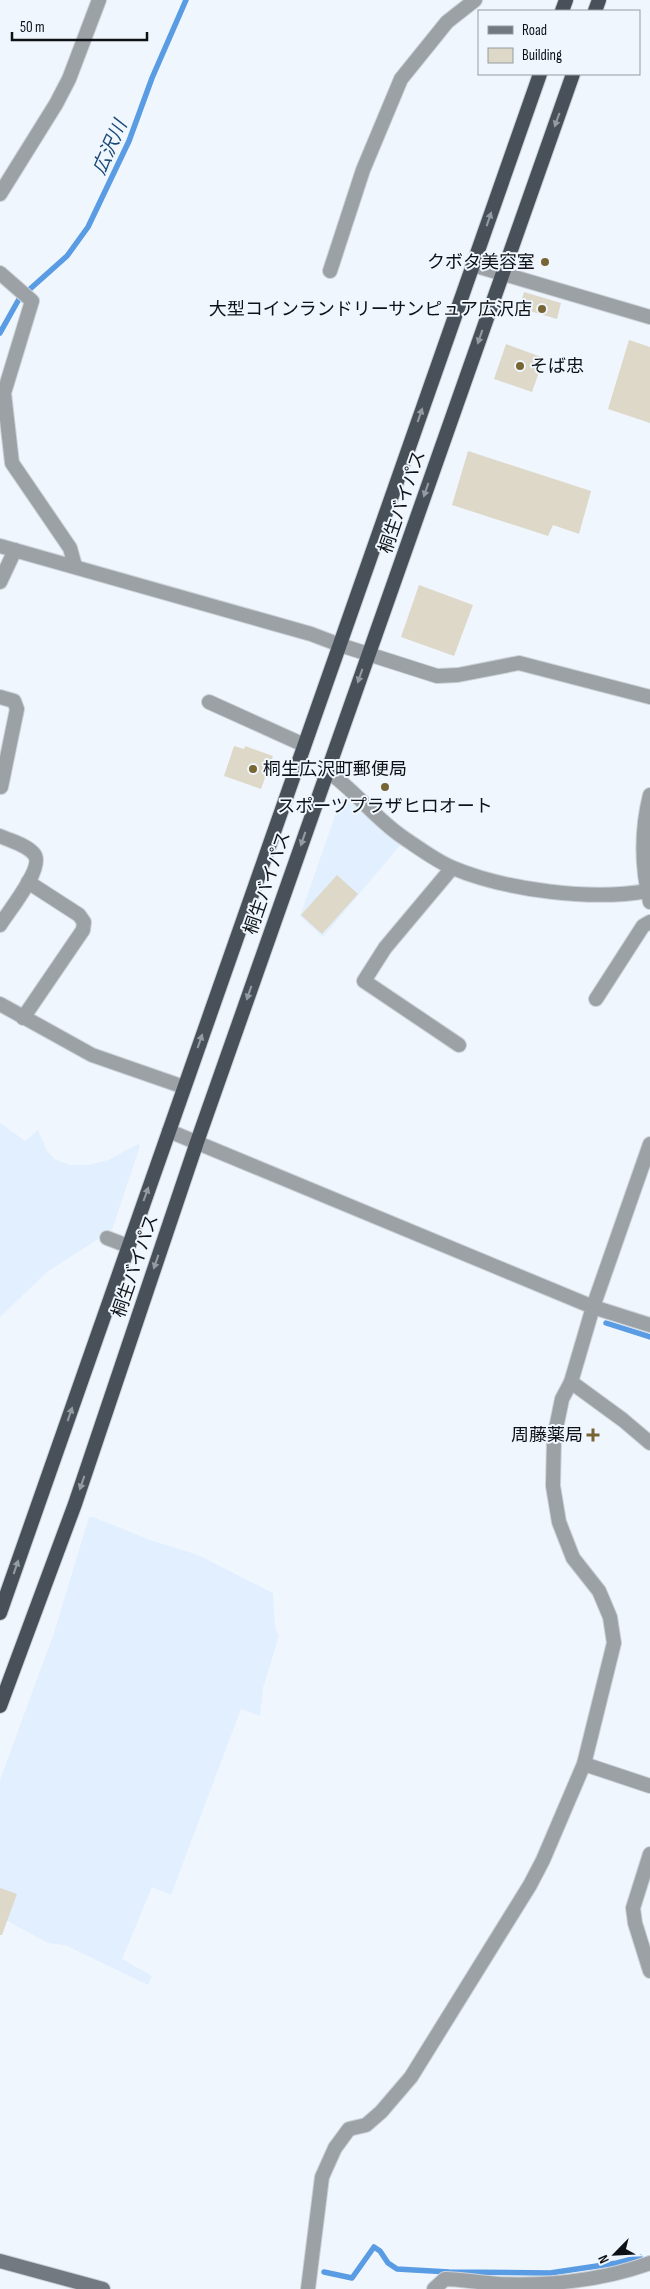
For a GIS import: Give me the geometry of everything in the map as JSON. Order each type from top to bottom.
[{"type":"highway","name":"桐生バイパス","points":[[0,1613],[540,75]]},
{"type":"highway","name":"桐生バイパス","points":[[0,1706],[75,1504],[197,1142],[573,75]]},
{"type":"main road","points":[[0,2261],[103,2289]]},
{"type":"street","points":[[0,194],[56,104],[69,79],[99,0]]},
{"type":"street","points":[[330,271],[363,170],[401,79],[447,22],[475,0]]},
{"type":"street","points":[[473,265],[650,317]]},
{"type":"street","points":[[0,274],[32,301],[4,393],[12,463],[70,548],[75,566]]},
{"type":"street","points":[[0,546],[311,634],[369,655],[437,676],[458,675],[506,664],[532,665],[650,697]]},
{"type":"street","points":[[0,582],[15,550]]},
{"type":"street","points":[[0,697],[14,701],[17,708],[2,768],[1,787]]},
{"type":"street","points":[[209,702],[304,745]]},
{"type":"street","points":[[327,771],[342,781],[403,838],[452,868],[528,890],[649,896],[642,863],[643,824],[650,795]]},
{"type":"street","points":[[0,836],[28,849],[36,857],[37,867],[0,925]]},
{"type":"street","points":[[452,868],[443,876],[386,948],[364,981],[459,1045]]},
{"type":"street","points":[[23,1018],[83,930],[84,922],[80,916],[28,882]]},
{"type":"street","points":[[596,999],[643,926],[650,922]]},
{"type":"street","points":[[0,1004],[92,1055],[184,1087]]},
{"type":"street","points":[[169,1131],[593,1307],[650,1325]]},
{"type":"street","points":[[312,2288],[322,2177],[335,2148],[349,2129],[366,2125],[381,2112],[411,2077],[530,1885],[543,1860],[584,1764],[614,1643],[610,1617],[599,1591],[573,1558],[559,1522],[553,1486],[554,1438],[562,1399],[570,1382],[593,1307],[645,1175],[650,1144]]},
{"type":"street","points":[[107,1238],[128,1246]]},
{"type":"street","points":[[570,1382],[623,1420],[650,1443]]},
{"type":"street","points":[[584,1764],[650,1786]]},
{"type":"street","points":[[650,1854],[633,1908],[635,1923],[650,1971]]},
{"type":"street","points":[[434,2289],[445,2279],[500,2284],[555,2283],[628,2271],[650,2263]]},
{"type":"shaded area","points":[[342,796],[401,844],[323,937],[300,916]]},
{"type":"shaded area","points":[[0,1123],[25,1141],[38,1130],[47,1151],[54,1159],[70,1165],[88,1165],[108,1160],[138,1144],[140,1146],[112,1230],[47,1272],[0,1317]]},
{"type":"shaded area","points":[[89,1517],[150,1540],[198,1555],[273,1593],[275,1628],[279,1636],[263,1688],[260,1716],[241,1709],[171,1895],[152,1887],[122,1959],[152,1976],[148,1985],[65,1945],[48,1943],[0,1917],[0,1780],[54,1633]]},
{"type":"building","points":[[524,292],[561,303],[557,319],[519,308]]},
{"type":"building","points":[[629,340],[650,347],[650,423],[608,409]]},
{"type":"building","points":[[506,344],[544,358],[532,392],[494,379]]},
{"type":"building","points":[[468,451],[591,491],[579,534],[553,525],[548,536],[452,505]]},
{"type":"building","points":[[419,585],[473,605],[454,656],[401,637]]},
{"type":"building","points":[[234,746],[244,749],[245,746],[273,756],[261,789],[224,776]]},
{"type":"building","points":[[337,875],[358,894],[322,934],[301,915]]},
{"type":"building","points":[[0,1888],[17,1894],[2,1935],[0,1935]]},
{"type":"waterway","name":"広沢川","points":[[30,289],[67,256],[88,227],[129,141],[152,78],[186,0]]},
{"type":"waterway","name":"広沢川","points":[[0,333],[19,299]]},
{"type":"waterway","points":[[606,1323],[650,1337]]},
{"type":"waterway","points":[[324,2272],[352,2278],[374,2247],[380,2251],[388,2263],[397,2269],[449,2272],[550,2273],[617,2263],[640,2257]]},
{"type":"place","name":"クボタ美容室","points":[[545,262]]},
{"type":"place","name":"大型コインランドリーサンピュア広沢店","points":[[542,309]]},
{"type":"place","name":"そば忠","points":[[520,366]]},
{"type":"place","name":"桐生広沢町郵便局","points":[[253,769]]},
{"type":"place","name":"スポーツプラザヒロオート","points":[[385,787]]},
{"type":"place","name":"周藤薬局","points":[[593,1435]]}]
